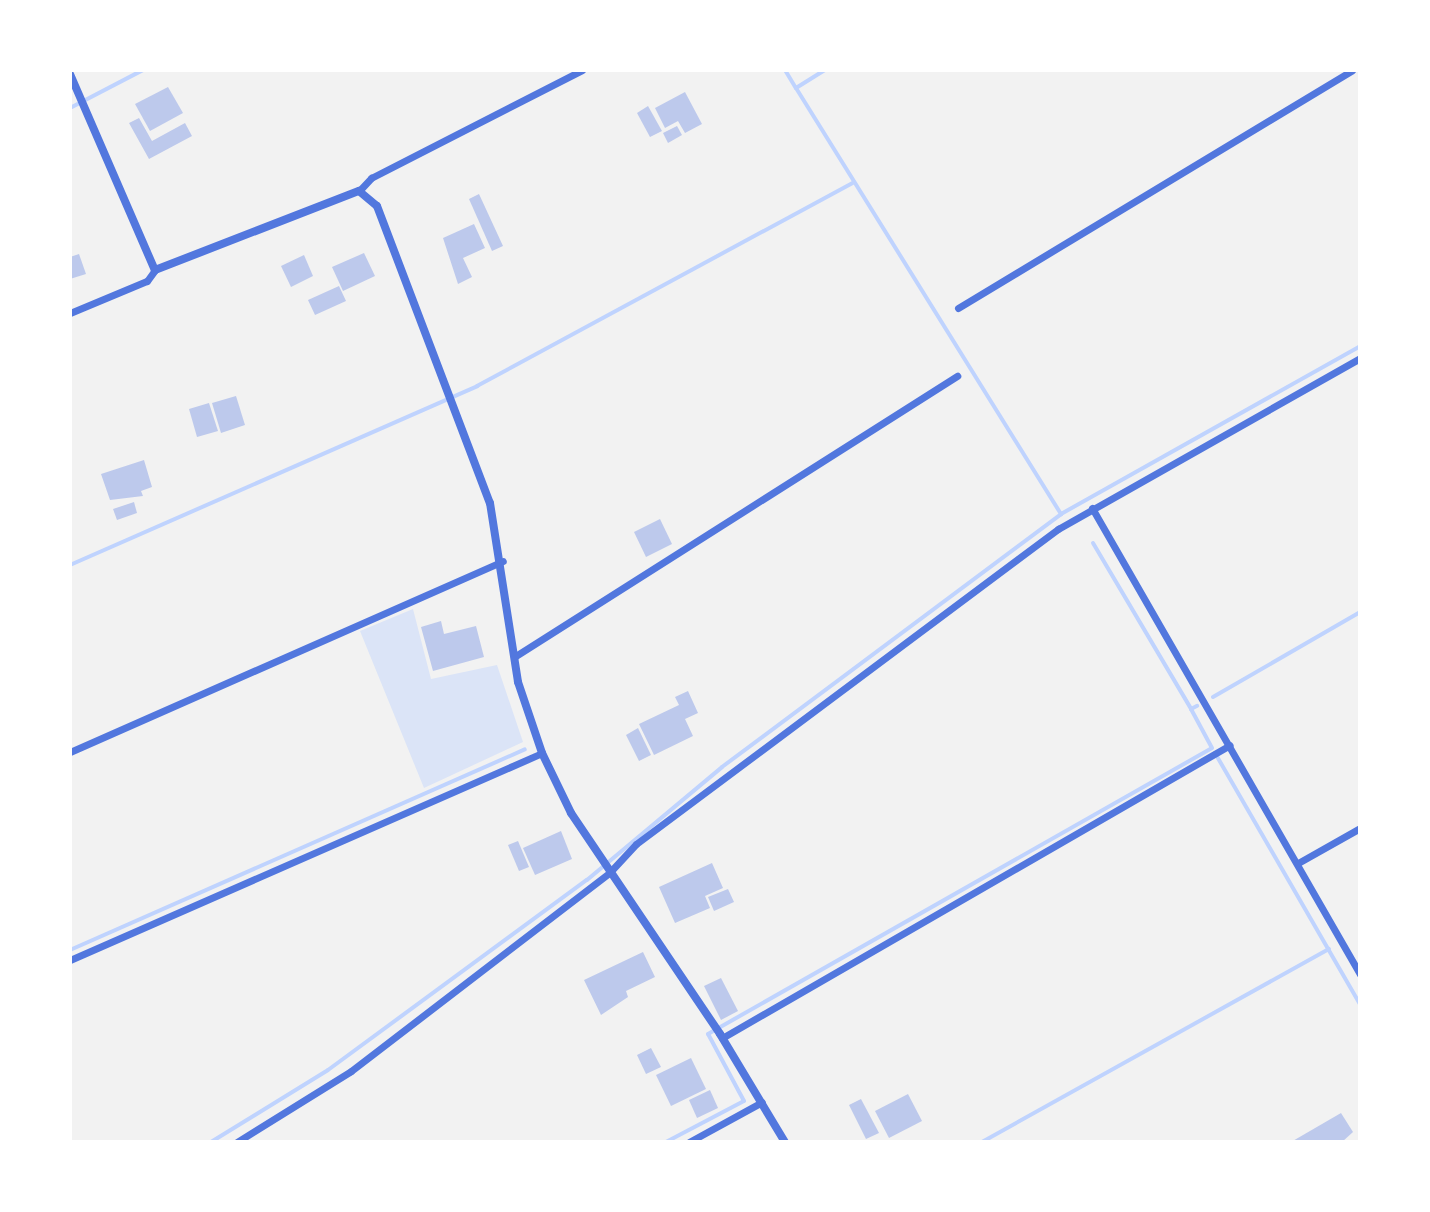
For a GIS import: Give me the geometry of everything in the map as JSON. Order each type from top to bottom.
[{"type":"street","points":[[70,313],[147,281],[155,270],[359,191],[371,178],[582,70]]},
{"type":"street","points":[[958,308],[1352,70]]},
{"type":"street","points":[[70,74],[155,270]]},
{"type":"street","points":[[359,191],[377,206],[490,503],[503,561],[514,657],[542,753],[606,866],[721,1036],[785,1142]]},
{"type":"street","points":[[237,1142],[351,1071],[606,866],[1092,508],[1360,358]]},
{"type":"street","points":[[514,657],[957,376]]},
{"type":"street","points":[[1092,508],[1360,974]]},
{"type":"street","points":[[70,752],[503,561]]},
{"type":"street","points":[[721,1036],[1230,745]]},
{"type":"street","points":[[70,960],[542,753]]},
{"type":"street","points":[[1298,863],[1360,828]]},
{"type":"street","points":[[689,1142],[762,1102]]},
{"type":"shaded area","points":[[413,609],[431,679],[497,665],[523,742],[424,788],[360,631]]},
{"type":"building","points":[[168,87],[183,113],[150,131],[135,104]]},
{"type":"building","points":[[685,92],[702,124],[685,133],[678,121],[665,128],[655,108]]},
{"type":"building","points":[[648,106],[662,131],[650,137],[637,113]]},
{"type":"building","points":[[139,118],[152,141],[185,123],[192,136],[149,159],[129,123]]},
{"type":"building","points":[[677,126],[682,135],[668,143],[663,133]]},
{"type":"building","points":[[479,194],[503,246],[492,251],[469,199]]},
{"type":"building","points":[[474,224],[485,248],[463,258],[472,277],[458,284],[443,238]]},
{"type":"building","points":[[364,253],[375,276],[343,291],[332,267]]},
{"type":"building","points":[[79,254],[86,274],[70,279],[70,257]]},
{"type":"building","points":[[304,255],[313,276],[291,287],[281,266]]},
{"type":"building","points":[[339,286],[346,301],[315,315],[308,300]]},
{"type":"building","points":[[236,396],[245,425],[221,433],[212,403]]},
{"type":"building","points":[[209,403],[218,431],[197,437],[189,409]]},
{"type":"building","points":[[144,460],[152,487],[141,491],[143,496],[110,500],[101,474]]},
{"type":"building","points":[[134,502],[137,513],[117,520],[113,509]]},
{"type":"building","points":[[660,519],[672,544],[646,557],[634,532]]},
{"type":"building","points":[[441,621],[444,634],[476,626],[484,657],[433,671],[421,627]]},
{"type":"building","points":[[688,691],[698,713],[685,719],[693,736],[654,755],[639,724],[679,705],[675,697]]},
{"type":"building","points":[[638,728],[651,755],[639,761],[626,735]]},
{"type":"building","points":[[561,831],[572,859],[535,875],[523,848]]},
{"type":"building","points":[[518,841],[529,867],[519,871],[508,845]]},
{"type":"building","points":[[712,863],[723,888],[705,896],[710,908],[675,923],[659,887]]},
{"type":"building","points":[[728,889],[734,902],[714,911],[708,897]]},
{"type":"building","points":[[643,952],[655,977],[626,991],[628,997],[601,1015],[584,980]]},
{"type":"building","points":[[721,978],[738,1011],[721,1020],[704,986]]},
{"type":"building","points":[[651,1048],[661,1067],[646,1074],[637,1055]]},
{"type":"building","points":[[691,1058],[706,1089],[671,1106],[656,1075]]},
{"type":"building","points":[[710,1090],[718,1108],[697,1118],[689,1100]]},
{"type":"building","points":[[908,1094],[922,1121],[889,1138],[875,1111]]},
{"type":"building","points":[[861,1099],[879,1133],[866,1139],[849,1105]]},
{"type":"building","points":[[1341,1113],[1353,1132],[1342,1142],[1291,1142]]},
{"type":"waterway","points":[[70,108],[143,70]]},
{"type":"waterway","points":[[785,70],[796,88],[825,70]]},
{"type":"waterway","points":[[796,88],[1061,514]]},
{"type":"waterway","points":[[70,565],[477,386],[853,183]]},
{"type":"waterway","points":[[211,1142],[328,1070],[587,880],[722,767],[1061,514],[1360,346]]},
{"type":"waterway","points":[[1093,543],[1191,709]]},
{"type":"waterway","points":[[1213,697],[1360,612]]},
{"type":"waterway","points":[[666,1142],[744,1101],[708,1034],[1212,748],[1191,709],[1197,706]]},
{"type":"waterway","points":[[70,950],[525,749]]},
{"type":"waterway","points":[[1215,753],[1360,1004]]},
{"type":"waterway","points":[[982,1142],[1329,949]]},
{"type":"waterway","points":[[614,1142],[622,1142]]}]
